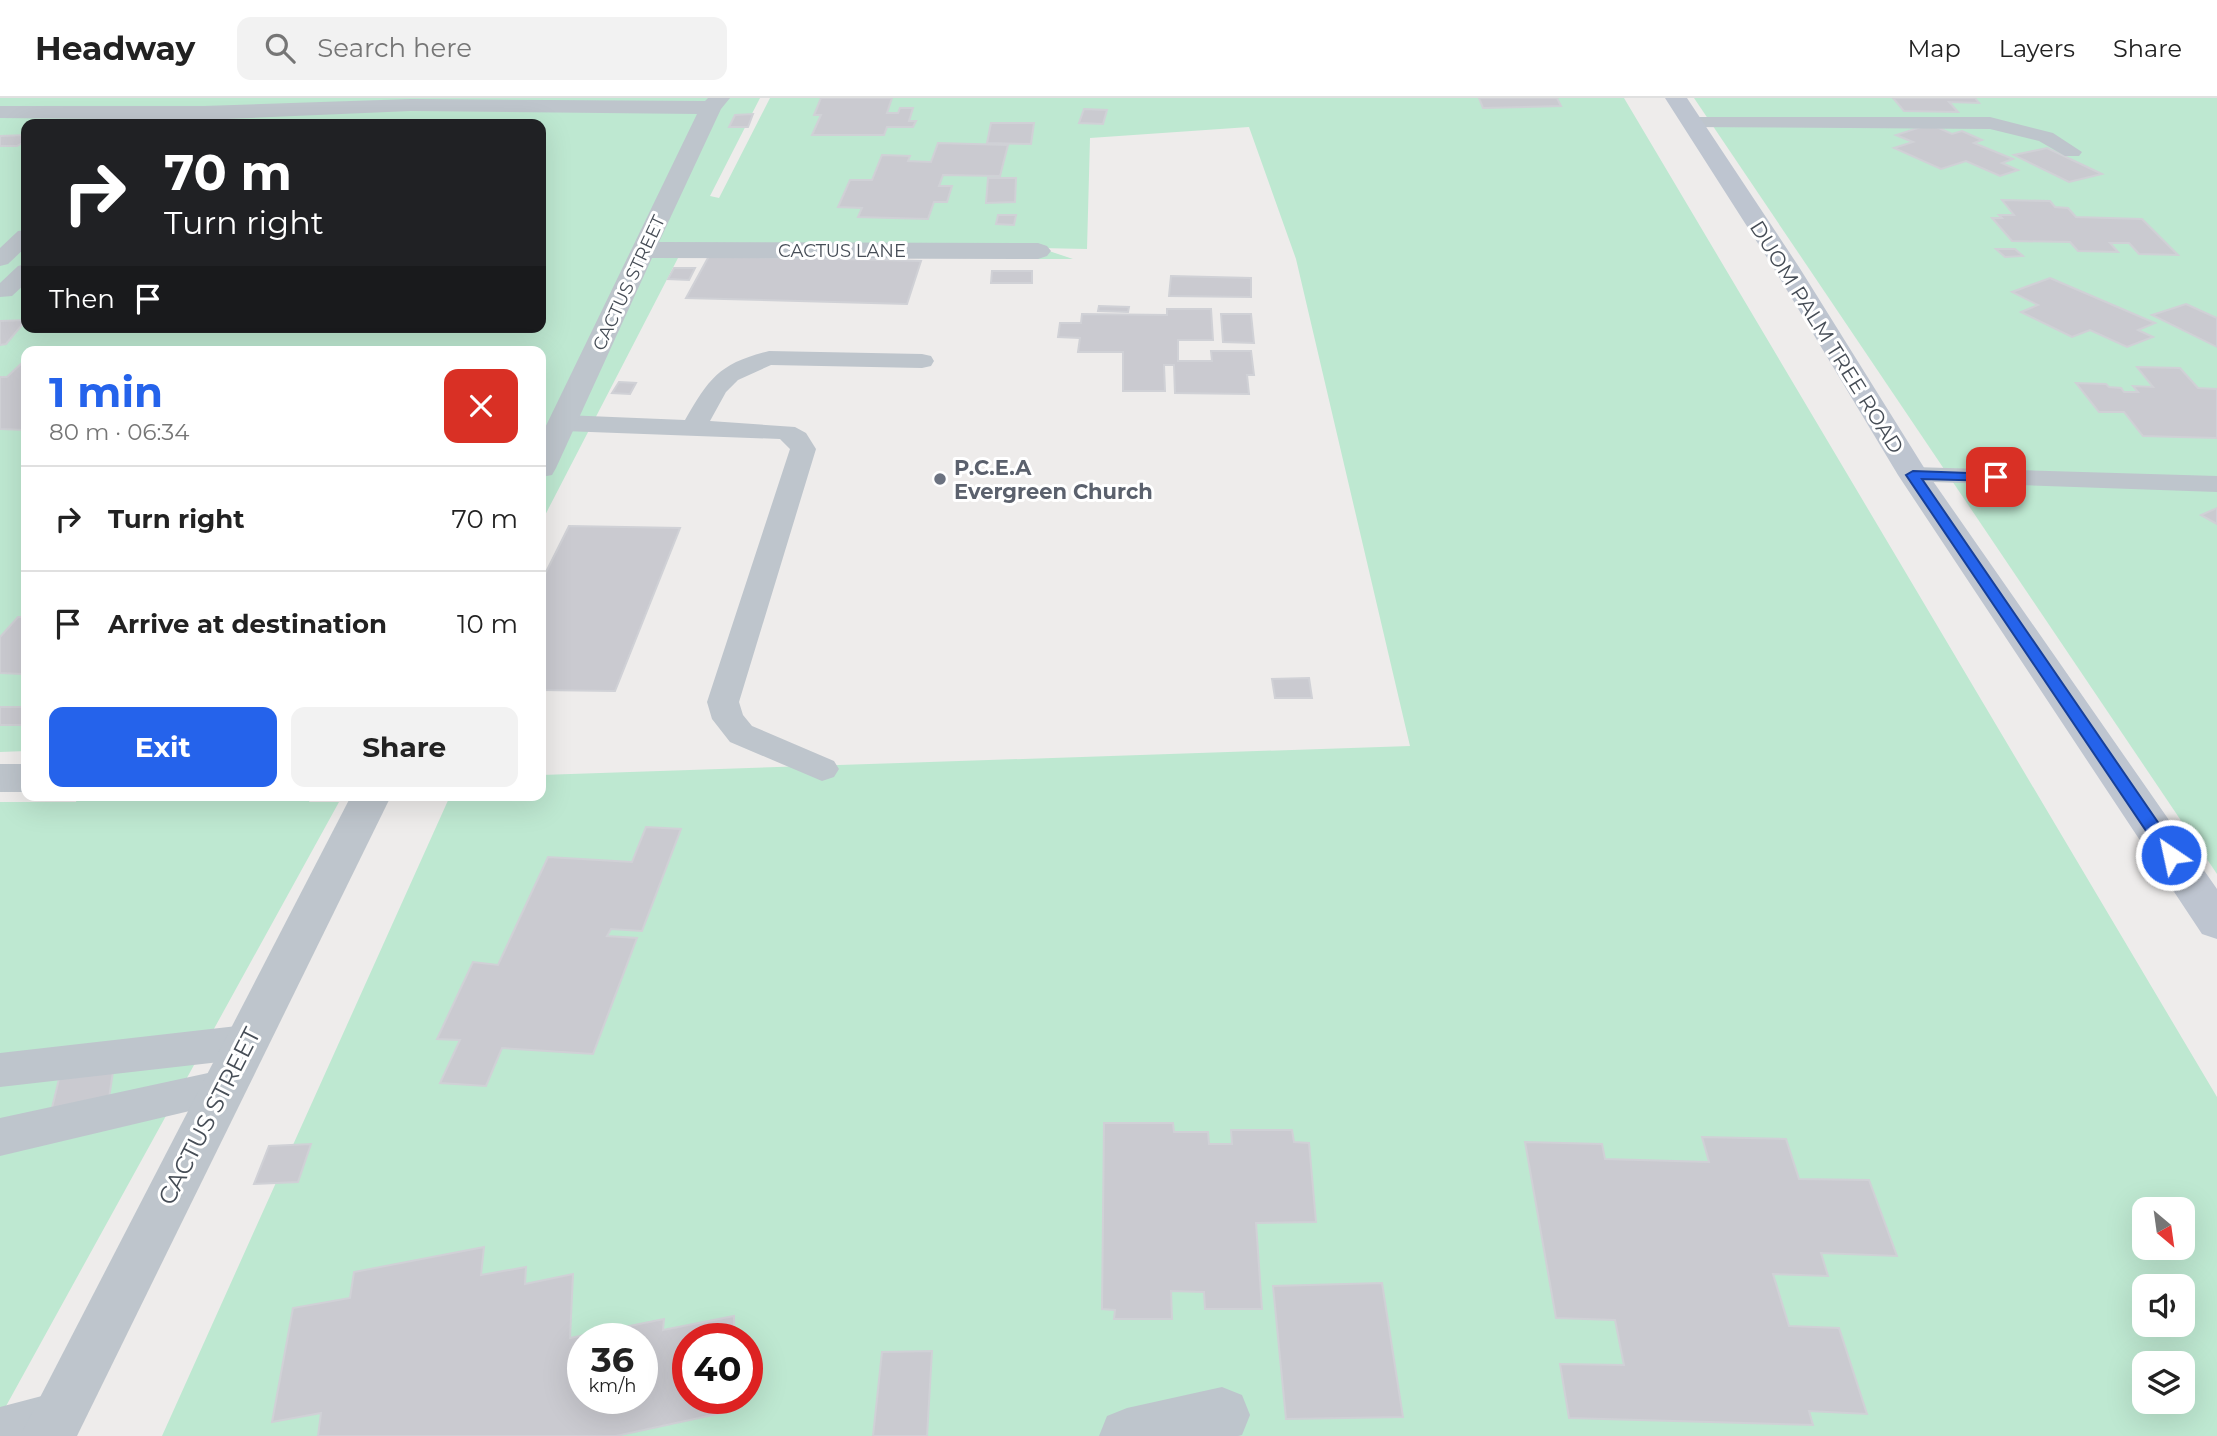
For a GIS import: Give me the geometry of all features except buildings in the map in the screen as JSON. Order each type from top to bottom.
[{"type":"street","points":[[0,112],[160,119],[365,103],[715,103]]},
{"type":"street","name":"CACTUS STREET","points":[[546,458],[715,103]]},
{"type":"street","name":"DUOM PALM TREE ROAD","points":[[1684,111],[1786,267],[1913,475],[2217,922]]},
{"type":"street","name":"CACTUS LANE","points":[[645,250],[1038,251]]},
{"type":"street","points":[[0,778],[21,778]]},
{"type":"street","name":"CACTUS STREET","points":[[52,1426],[369,801]]},
{"type":"street","points":[[1127,1436],[1222,1415]]},
{"type":"lane","points":[[1684,111],[1990,123],[2046,137],[2072,152]]},
{"type":"lane","points":[[0,259],[21,240]]},
{"type":"lane","points":[[4,291],[21,276]]},
{"type":"lane","points":[[694,428],[723,376],[769,358],[922,361]]},
{"type":"lane","points":[[564,423],[786,432],[797,439],[803,449],[723,702],[727,719],[741,734],[822,769]]},
{"type":"lane","points":[[1913,475],[2217,484]]},
{"type":"lane","points":[[0,1070],[246,1042]]},
{"type":"lane","points":[[0,1137],[222,1088]]},
{"type":"lane","points":[[0,1431],[52,1426]]},
{"type":"green space","points":[[0,98],[760,98],[710,196],[719,198],[770,98],[1624,98],[2217,1097],[2217,1436],[162,1436],[448,801],[546,801],[546,775],[1410,746],[1296,259],[1249,127],[1090,138],[1087,249],[1040,248],[1073,259],[1032,259],[790,244],[678,258],[546,513],[546,346],[21,346],[21,751],[0,752]]},
{"type":"green space","points":[[1694,98],[2217,98],[2217,874]]},
{"type":"green space","points":[[0,802],[339,802],[0,1417]]},
{"type":"place","name":"P.C.E.A Evergreen Church","points":[[940,479]]},
{"type":"route","points":[[1996,477],[1913,475],[2171,855]]}]
